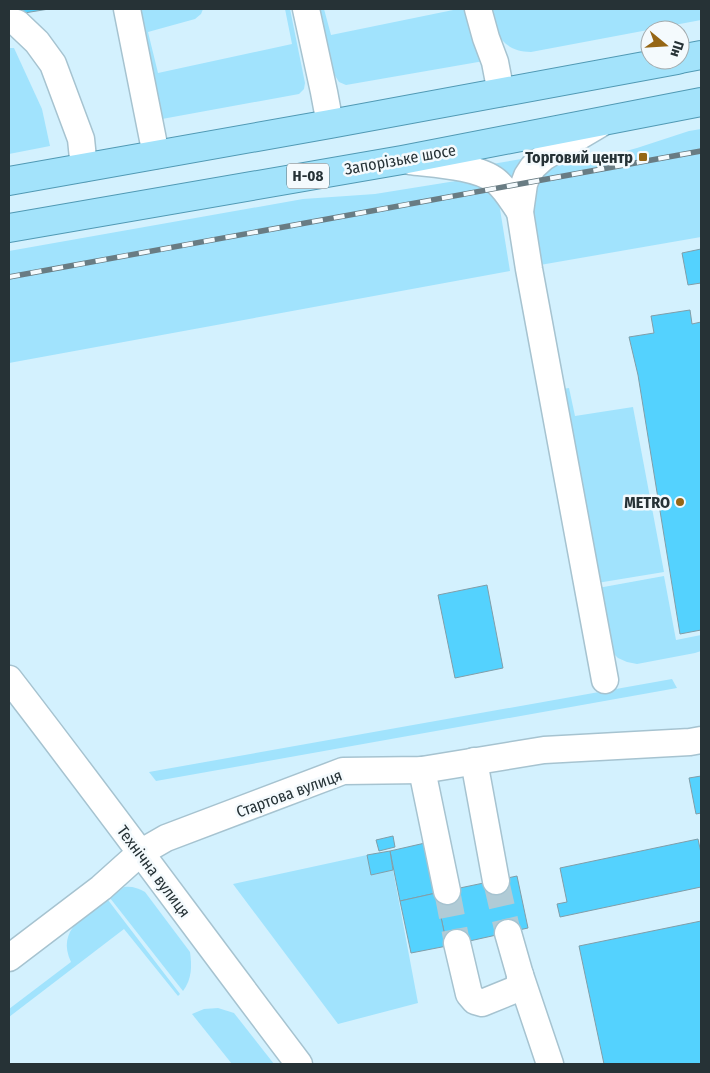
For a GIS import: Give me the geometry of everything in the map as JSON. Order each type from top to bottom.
[{"type":"main road","points":[[9,181],[640,67]]},
{"type":"main road","name":"Запорізьке шосе","points":[[9,228],[402,160],[701,102]]},
{"type":"street","points":[[127,9],[156,155]]},
{"type":"street","points":[[306,9],[330,124]]},
{"type":"street","points":[[478,9],[495,62],[501,93]]},
{"type":"street","points":[[9,21],[17,23],[37,42],[53,64],[82,139],[84,168]]},
{"type":"street","points":[[605,680],[520,212],[524,184],[533,167],[544,157],[607,120]]},
{"type":"street","points":[[402,160],[458,167],[484,174],[503,187],[520,212]]},
{"type":"street","name":"Технічна вулиця","points":[[9,679],[299,1064]]},
{"type":"street","name":"Стартова вулиця","points":[[9,958],[101,888],[140,853],[166,838],[342,771],[422,770],[544,750],[701,740]]},
{"type":"street","points":[[474,761],[496,881]]},
{"type":"street","points":[[422,770],[447,891]]},
{"type":"street","points":[[508,932],[520,975],[550,1064]]},
{"type":"street","points":[[457,943],[469,994],[474,1000],[482,1003],[514,990],[520,984],[520,975]]},
{"type":"shaded area","points":[[140,9],[203,9],[201,14],[195,19],[148,32],[158,73],[292,44],[285,9],[290,9],[305,83],[304,89],[299,94],[162,119]]},
{"type":"shaded area","points":[[320,9],[324,9],[331,35],[458,9],[471,9],[484,61],[346,85],[339,82],[334,74]]},
{"type":"shaded area","points":[[485,9],[701,9],[701,20],[690,22],[690,20],[640,20],[640,31],[531,52],[513,49],[497,33]]},
{"type":"shaded area","points":[[9,48],[14,48],[42,109],[50,146],[9,154]]},
{"type":"shaded area","points":[[701,129],[701,237],[540,265],[529,199],[534,184],[545,172],[555,166],[593,160]]},
{"type":"shaded area","points":[[533,157],[518,177],[509,178],[486,165]]},
{"type":"shaded area","points":[[462,180],[490,188],[499,203],[510,271],[9,363],[9,251],[303,199],[375,194]]},
{"type":"shaded area","points":[[569,388],[575,416],[633,407],[664,572],[597,583],[562,389]]},
{"type":"shaded area","points":[[664,576],[676,640],[701,635],[701,651],[637,664],[618,658],[612,652],[598,588]]},
{"type":"shaded area","points":[[672,679],[677,688],[156,781],[149,772]]},
{"type":"shaded area","points":[[367,855],[371,875],[393,870],[418,1003],[338,1024],[233,884]]},
{"type":"shaded area","points":[[124,887],[135,888],[145,892],[190,952],[191,972],[183,991],[110,898]]},
{"type":"shaded area","points":[[108,900],[180,994],[178,996],[124,929],[9,1017],[9,1009],[71,962],[67,951],[67,941],[70,932],[82,918]]},
{"type":"shaded area","points":[[218,1008],[234,1013],[274,1064],[232,1064],[192,1014],[204,1009]]},
{"type":"building","points":[[9,9],[49,9],[18,14]]},
{"type":"building","points":[[701,249],[701,283],[688,285],[682,253]]},
{"type":"building","name":"METRO","points":[[690,310],[692,324],[701,322],[701,630],[680,634],[638,375],[629,337],[654,333],[651,316]]},
{"type":"building","points":[[487,585],[503,668],[455,678],[438,595]]},
{"type":"building","points":[[701,776],[701,813],[696,814],[689,778]]},
{"type":"building","points":[[393,836],[395,847],[379,851],[376,840]]},
{"type":"building","points":[[698,839],[701,853],[701,887],[560,917],[557,904],[567,902],[560,868]]},
{"type":"building","points":[[425,843],[436,893],[400,901],[390,851]]},
{"type":"building","points":[[390,851],[393,870],[371,875],[367,855]]},
{"type":"building","points":[[517,876],[528,928],[447,946],[436,893]]},
{"type":"building","points":[[436,893],[447,946],[411,953],[400,901]]},
{"type":"building","points":[[701,921],[701,1064],[604,1064],[579,946]]},
{"type":"tunnel","points":[[496,881],[508,933]]},
{"type":"tunnel","points":[[447,891],[457,943]]},
{"type":"railway","points":[[9,277],[701,151]]},
{"type":"place","name":"Торговий центр","points":[[643,157]]},
{"type":"place","name":"METRO","points":[[680,502]]}]
